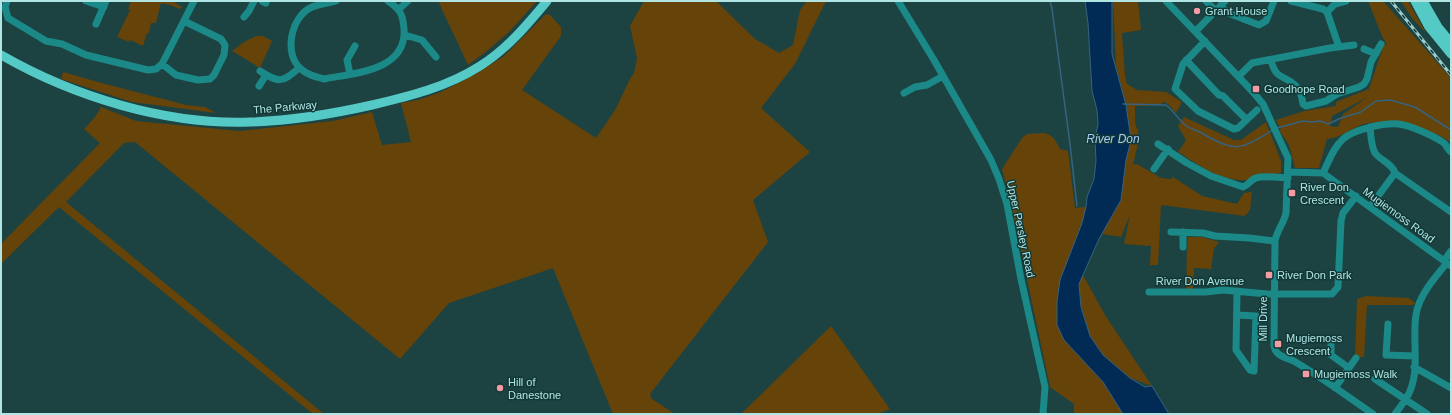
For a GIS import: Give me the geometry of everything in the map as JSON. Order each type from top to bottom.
[{"type":"main road","name":"The Parkway","points":[[1,55],[37,74],[89,95],[121,105],[168,116],[225,122],[275,121],[310,118],[416,94],[451,82],[482,65],[505,47],[527,25],[547,1]]},
{"type":"main road","points":[[1415,1],[1429,27],[1451,54]]},
{"type":"main road","points":[[1423,1],[1438,27],[1451,43]]},
{"type":"street","points":[[7,1],[5,7],[8,18],[46,41],[62,44],[86,55],[148,70],[156,69],[162,64],[194,1]]},
{"type":"street","points":[[86,1],[105,4],[96,24]]},
{"type":"street","points":[[244,17],[254,1]]},
{"type":"street","points":[[336,1],[310,4],[298,20],[292,36],[291,49],[299,68],[305,73],[324,79],[377,68],[396,56],[402,46],[405,35],[404,22],[399,9],[388,1]]},
{"type":"street","points":[[399,9],[408,1]]},
{"type":"street","name":"Upper Persley Road","points":[[898,1],[991,160],[1004,191],[1021,279],[1045,386],[1043,414]]},
{"type":"street","points":[[1166,1],[1239,76],[1263,104],[1288,158],[1288,175]]},
{"type":"street","points":[[1206,1],[1220,6],[1228,13],[1260,25],[1266,21],[1274,1]]},
{"type":"street","points":[[1291,1],[1315,4],[1327,12],[1339,46]]},
{"type":"street","points":[[1327,12],[1335,4],[1346,1]]},
{"type":"street","points":[[1196,31],[1220,6]]},
{"type":"street","points":[[162,64],[176,75],[198,80],[210,80],[214,75],[226,50],[225,45],[221,38],[184,21]]},
{"type":"street","points":[[405,35],[422,40],[436,57]]},
{"type":"street","points":[[1205,41],[1186,60],[1175,89],[1198,111],[1234,129],[1238,128],[1256,110]]},
{"type":"street","points":[[1271,60],[1274,71],[1296,86],[1299,90],[1303,104],[1306,106],[1326,101],[1337,94],[1362,85],[1366,81],[1371,62],[1381,44]]},
{"type":"street","points":[[1239,76],[1252,63],[1339,46],[1354,45]]},
{"type":"street","points":[[350,74],[347,60],[355,46]]},
{"type":"street","points":[[1364,48],[1376,54]]},
{"type":"street","points":[[1186,60],[1218,95],[1223,96],[1246,119]]},
{"type":"street","points":[[259,86],[263,73],[273,78],[282,80],[287,78],[299,68]]},
{"type":"street","points":[[904,93],[914,87],[927,85],[943,76]]},
{"type":"street","points":[[1158,144],[1211,176],[1243,187],[1254,178],[1259,177],[1323,173],[1334,150],[1343,139],[1355,131],[1370,127],[1399,124],[1435,137],[1445,144],[1451,152]]},
{"type":"street","points":[[1370,127],[1375,152],[1394,167],[1396,173],[1451,212]]},
{"type":"street","points":[[1154,169],[1168,149]]},
{"type":"street","name":"Mugiemoss Road","points":[[1323,173],[1447,263]]},
{"type":"street","points":[[1370,207],[1396,173]]},
{"type":"street","name":"Mill Drive","points":[[1288,175],[1286,213],[1275,241],[1274,346],[1276,352],[1279,355],[1298,363],[1373,414]]},
{"type":"street","points":[[1274,293],[1331,294],[1336,291],[1338,287],[1339,233],[1341,220],[1343,213],[1356,196]]},
{"type":"street","points":[[1171,232],[1203,233],[1215,236],[1275,241]]},
{"type":"street","points":[[1183,232],[1183,247]]},
{"type":"street","points":[[1395,414],[1410,392],[1414,375],[1416,315],[1419,304],[1426,291],[1447,263],[1451,251]]},
{"type":"street","points":[[1237,291],[1236,350],[1250,370],[1254,371],[1256,316],[1237,315]]},
{"type":"street","name":"River Don Avenue","points":[[1149,292],[1237,291],[1274,293]]},
{"type":"street","points":[[1388,324],[1386,355],[1414,356]]},
{"type":"street","points":[[1331,342],[1331,355],[1349,368]]},
{"type":"street","points":[[1335,388],[1356,358]]},
{"type":"street","points":[[1414,367],[1451,388]]},
{"type":"street","points":[[1375,380],[1427,414]]},
{"type":"shaded area","points":[[131,1],[172,1],[182,7],[180,9],[161,3],[156,23],[151,23],[149,33],[147,33],[143,46],[130,40],[129,42],[117,37],[130,10],[128,9]]},
{"type":"shaded area","points":[[440,1],[537,1],[509,32],[468,65],[439,3]]},
{"type":"shaded area","points":[[644,1],[716,1],[755,39],[779,53],[793,45],[800,10],[807,1],[826,1],[795,64],[761,108],[810,152],[753,200],[768,242],[650,394],[652,399],[675,414],[613,414],[553,268],[449,303],[400,359],[135,142],[124,143],[66,202],[324,414],[313,414],[59,207],[1,264],[1,244],[100,143],[84,129],[95,117],[101,107],[136,121],[239,131],[333,121],[372,112],[382,145],[411,142],[401,103],[418,100],[441,92],[474,75],[504,56],[546,14],[550,15],[561,27],[561,36],[522,90],[596,138],[615,110],[634,73],[637,58],[630,26]]},
{"type":"shaded area","points":[[1113,1],[1138,1],[1141,30],[1122,33],[1125,76],[1127,84],[1137,90],[1166,92],[1182,102],[1176,113],[1169,105],[1163,102],[1161,105],[1135,106],[1135,123],[1139,139],[1133,165],[1137,164],[1161,178],[1171,179],[1173,177],[1202,196],[1237,204],[1244,193],[1252,192],[1250,210],[1245,216],[1161,205],[1158,265],[1150,265],[1151,246],[1124,244],[1130,215],[1121,237],[1102,234],[1121,200],[1126,160],[1131,140],[1126,105],[1116,65]]},
{"type":"shaded area","points":[[1368,1],[1383,1],[1451,78],[1451,143],[1422,129],[1397,123],[1374,122],[1364,124],[1337,137],[1327,139],[1319,168],[1295,168],[1289,145],[1279,130],[1281,130],[1276,120],[1304,111],[1336,106],[1336,102],[1369,89],[1384,44],[1387,45]],"holes":[[[1368,97],[1343,114],[1338,127],[1330,126],[1332,116]]]},
{"type":"shaded area","points":[[1401,1],[1408,1],[1426,33],[1412,18]]},
{"type":"shaded area","points":[[256,36],[263,36],[272,41],[260,68],[232,51],[244,42]]},
{"type":"shaded area","points":[[63,72],[186,105],[205,107],[216,113],[132,102],[61,79]]},
{"type":"shaded area","points":[[1184,117],[1234,140],[1241,140],[1266,122],[1281,161],[1281,173],[1255,179],[1237,180],[1219,175],[1202,167],[1178,152],[1186,140],[1178,126]]},
{"type":"shaded area","points":[[1043,133],[1051,136],[1060,149],[1068,151],[1075,208],[1086,207],[1082,223],[1060,280],[1064,340],[1103,382],[1123,414],[1074,414],[1074,404],[1050,387],[1010,199],[1002,169],[1022,138],[1027,134]]},
{"type":"shaded area","points":[[1188,237],[1202,237],[1219,242],[1214,249],[1211,269],[1194,268],[1193,290],[1186,290]]},
{"type":"shaded area","points":[[1083,275],[1105,315],[1152,386],[1130,378],[1103,355],[1090,336],[1081,305],[1079,284]]},
{"type":"shaded area","points":[[1366,296],[1409,298],[1415,303],[1413,305],[1367,305],[1364,357],[1355,357],[1357,299]]},
{"type":"shaded area","points":[[831,326],[890,409],[877,414],[741,414]]},
{"type":"water","name":"River Don","points":[[1085,1],[1112,1],[1112,54],[1126,105],[1131,140],[1126,160],[1121,200],[1099,239],[1079,284],[1081,307],[1090,336],[1103,355],[1130,378],[1145,387],[1152,386],[1169,414],[1123,414],[1103,382],[1064,340],[1057,325],[1057,301],[1060,280],[1082,223],[1087,197],[1094,179],[1096,161],[1095,139],[1098,124],[1097,110],[1092,91],[1088,23]]},
{"type":"waterway","points":[[1050,1],[1077,206]]},
{"type":"waterway","points":[[1277,128],[1303,121],[1320,121],[1328,124],[1361,112],[1376,101],[1390,100],[1415,107],[1451,130]]},
{"type":"waterway","points":[[1123,104],[1166,105],[1185,125],[1216,141],[1233,147],[1247,145],[1273,130]]},
{"type":"railway","points":[[1391,1],[1451,75]]},
{"type":"place","name":"Grant House","points":[[1197,11]]},
{"type":"place","name":"Goodhope Road","points":[[1256,89]]},
{"type":"place","name":"River Don Crescent","points":[[1292,193]]},
{"type":"place","name":"River Don Park","points":[[1269,275]]},
{"type":"place","name":"Mugiemoss Crescent","points":[[1278,344]]},
{"type":"place","name":"Mugiemoss Walk","points":[[1306,374]]},
{"type":"place","name":"Hill of Danestone","points":[[500,388]]}]
